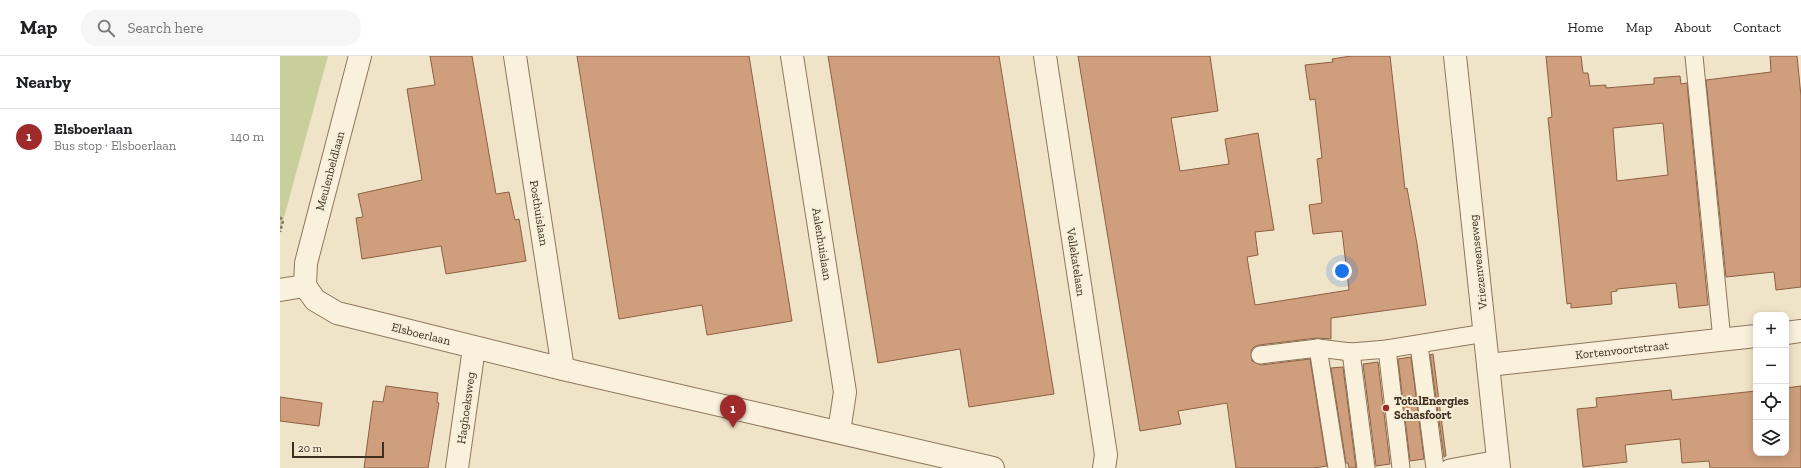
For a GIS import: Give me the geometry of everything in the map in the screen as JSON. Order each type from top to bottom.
[{"type":"street","name":"Meulenbeldlaan","points":[[305,286],[306,263],[360,56]]},
{"type":"street","name":"Posthuislaan","points":[[515,56],[563,369]]},
{"type":"street","name":"Aalenhuislaan","points":[[792,56],[845,392],[839,432]]},
{"type":"street","name":"Vellekatelaan","points":[[1045,56],[1106,455],[1104,468]]},
{"type":"street","name":"Vriezenveenseweg","points":[[1455,56],[1498,464]]},
{"type":"street","points":[[280,290],[305,286]]},
{"type":"street","name":"Elsboerlaan","points":[[305,286],[315,300],[337,313],[474,348],[993,468]]},
{"type":"street","points":[[1789,333],[1801,331]]},
{"type":"street","name":"Kortenvoortstraat","points":[[1488,365],[1753,336]]},
{"type":"street","name":"Haghoeksweg","points":[[457,468],[474,348]]},
{"type":"lane","points":[[1694,56],[1722,340]]},
{"type":"lane","points":[[1260,355],[1318,348],[1351,352],[1387,349],[1419,345],[1485,333]]},
{"type":"lane","points":[[1419,345],[1435,468]]},
{"type":"lane","points":[[1318,348],[1337,468]]},
{"type":"lane","points":[[1387,349],[1401,468]]},
{"type":"lane","points":[[1351,352],[1366,468]]},
{"type":"lane","points":[[1449,468],[1498,464]]},
{"type":"path","points":[[280,217],[283,221],[280,232]]},
{"type":"green space","points":[[280,56],[328,56],[280,232]]},
{"type":"building","points":[[430,56],[472,56],[496,194],[509,192],[515,220],[519,219],[526,261],[446,274],[441,246],[362,259],[356,218],[363,217],[358,194],[422,180],[407,89],[435,85]]},
{"type":"building","points":[[577,56],[749,56],[792,321],[707,335],[702,305],[619,319]]},
{"type":"building","points":[[828,56],[999,56],[1054,394],[969,407],[960,349],[878,363]]},
{"type":"building","points":[[1078,56],[1210,56],[1218,111],[1171,118],[1180,171],[1229,164],[1225,139],[1258,133],[1274,230],[1255,232],[1258,255],[1247,257],[1255,305],[1349,290],[1342,231],[1313,234],[1309,205],[1322,203],[1317,159],[1322,158],[1315,99],[1310,100],[1305,65],[1333,62],[1332,59],[1351,56],[1390,56],[1405,189],[1407,188],[1426,305],[1331,318],[1331,339],[1317,338],[1259,345],[1254,347],[1251,351],[1252,361],[1261,365],[1310,359],[1327,466],[1313,468],[1236,468],[1227,403],[1178,411],[1181,424],[1140,431]]},
{"type":"building","points":[[1546,56],[1581,56],[1583,73],[1588,73],[1590,86],[1606,85],[1606,88],[1654,84],[1654,78],[1680,76],[1681,84],[1687,83],[1708,305],[1679,308],[1676,283],[1617,289],[1617,291],[1611,292],[1612,304],[1571,308],[1571,303],[1567,304],[1548,118],[1552,117]],"holes":[[[1663,123],[1668,175],[1617,181],[1613,128]]]},
{"type":"building","points":[[1770,56],[1797,56],[1801,96],[1801,287],[1776,290],[1774,272],[1726,277],[1706,80],[1771,72]]},
{"type":"building","points":[[1433,354],[1446,456],[1444,457],[1430,355]]},
{"type":"building","points":[[1411,357],[1424,459],[1410,461],[1398,359]]},
{"type":"building","points":[[1378,362],[1390,464],[1376,466],[1363,364]]},
{"type":"building","points":[[1343,367],[1356,468],[1349,468],[1348,463],[1346,463],[1331,368]]},
{"type":"building","points":[[386,386],[438,393],[437,402],[439,403],[428,468],[364,468],[373,401],[383,402]]},
{"type":"building","points":[[1801,386],[1801,468],[1710,468],[1709,461],[1682,463],[1680,439],[1625,445],[1627,462],[1583,467],[1577,409],[1597,407],[1596,398],[1671,390],[1672,400],[1753,391],[1753,456],[1789,456],[1789,388]]},
{"type":"building","points":[[280,397],[322,403],[319,426],[280,421]]},
{"type":"place","name":"TotalEnergies Schasfoort","points":[[1386,408]]},
{"type":"place","name":"Elsboerlaan","points":[[733,428]]}]
